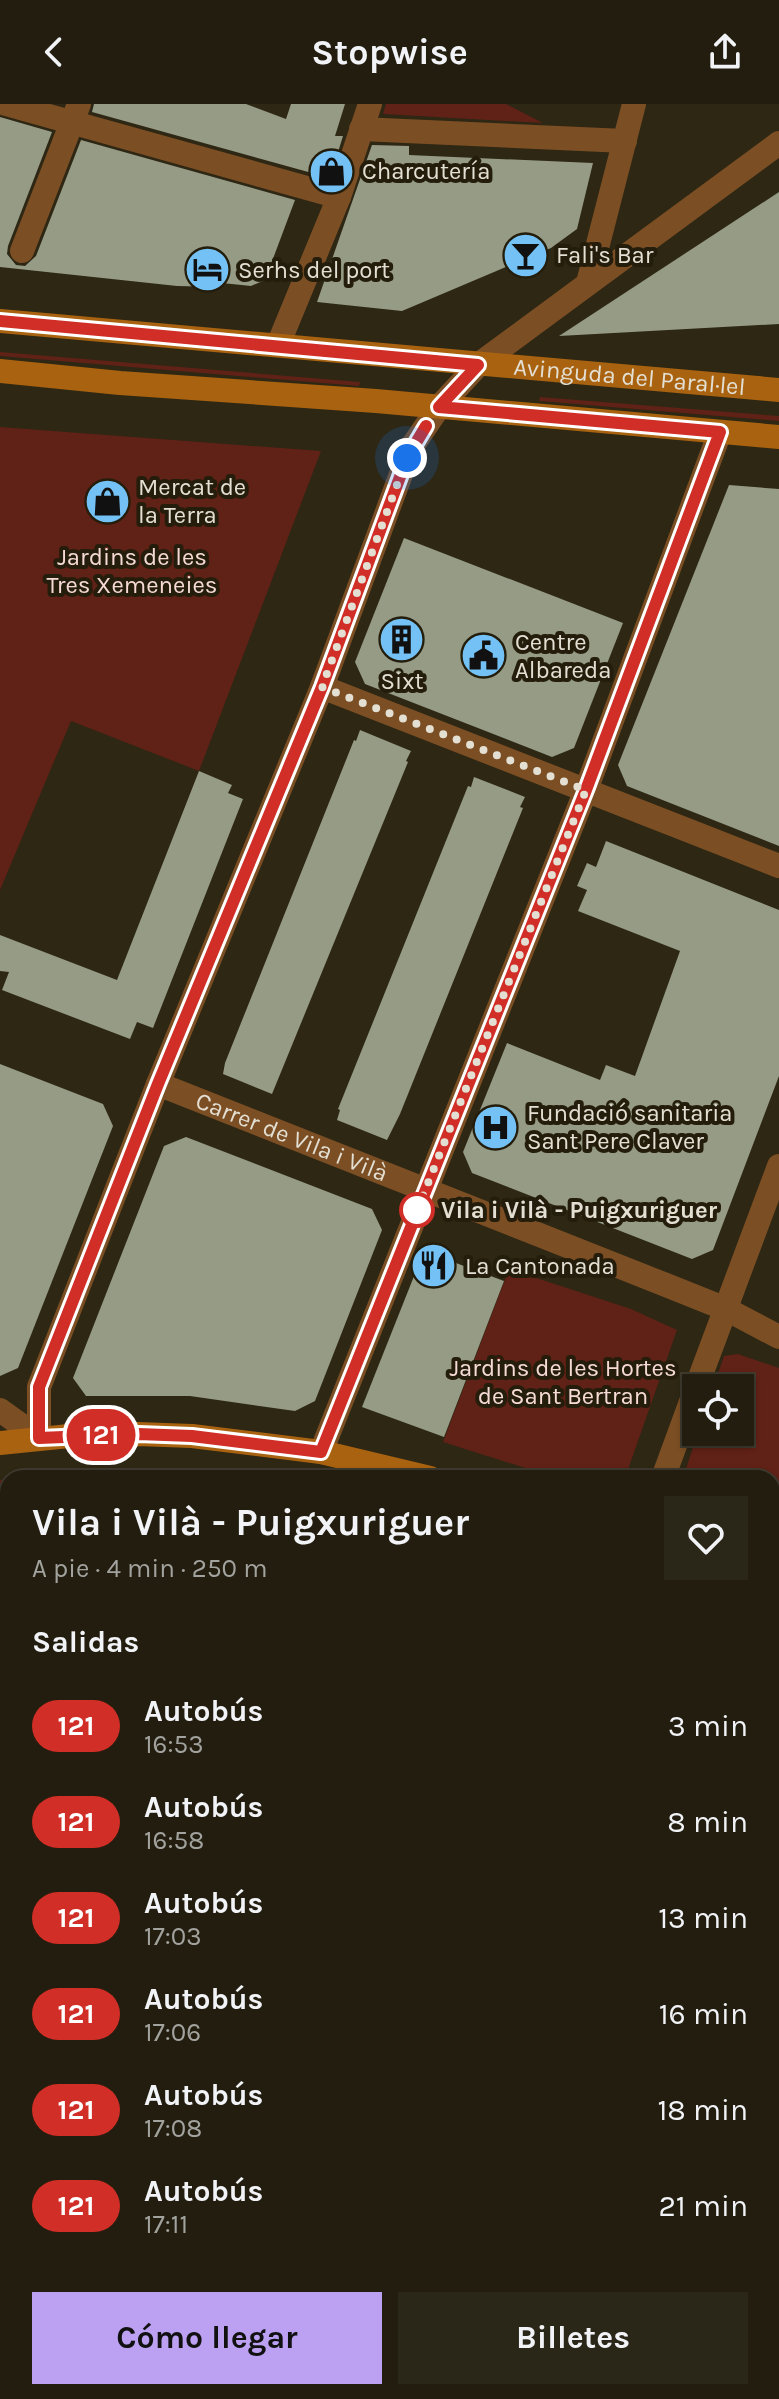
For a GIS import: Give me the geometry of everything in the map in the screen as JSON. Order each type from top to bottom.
[{"type":"main road","name":"Avinguda del Paral·lel","points":[[0,321],[779,390]]},
{"type":"main road","name":"Avinguda del Paral·lel","points":[[2,376],[439,407],[779,437]]},
{"type":"main road","points":[[0,1443],[39,1438],[138,1434],[192,1436],[321,1452],[396,1470]]},
{"type":"street","points":[[6,104],[76,113],[339,197]]},
{"type":"street","points":[[278,345],[339,197],[370,104]]},
{"type":"street","points":[[588,283],[634,104]]},
{"type":"street","points":[[22,251],[76,113]]},
{"type":"street","points":[[361,129],[625,141]]},
{"type":"street","points":[[39,1438],[39,1387],[158,1084],[322,687],[407,458],[439,407],[478,365],[779,143]]},
{"type":"street","points":[[321,1452],[586,790],[720,432]]},
{"type":"street","points":[[322,687],[779,866]]},
{"type":"street","name":"Carrer de Vila i Vilà","points":[[158,1084],[726,1309],[779,1337]]},
{"type":"street","points":[[701,1374],[779,1166]]},
{"type":"street","points":[[0,1410],[39,1438]]},
{"type":"street","points":[[666,1470],[682,1426]]},
{"type":"green space","points":[[386,104],[506,104],[543,123],[383,114]]},
{"type":"green space","points":[[0,352],[360,382],[359,386],[0,356]]},
{"type":"green space","points":[[540,397],[779,416],[779,421],[539,401]]},
{"type":"green space","name":"Jardins de les Tres Xemeneies","points":[[0,427],[321,451],[199,771],[71,721],[0,890]]},
{"type":"green space","name":"Jardins de les Hortes de Sant Bertran","points":[[509,1269],[631,1309],[677,1330],[628,1470],[532,1470],[443,1442]]},
{"type":"green space","points":[[738,1354],[779,1368],[779,1470],[686,1470],[693,1446],[754,1446],[754,1374],[718,1374],[724,1356]]},
{"type":"building","points":[[94,104],[246,104],[286,119],[291,104],[345,104],[335,136],[343,136],[330,178],[92,112]]},
{"type":"building","points":[[0,117],[52,132],[8,246],[7,254],[16,265],[25,266],[36,256],[81,140],[295,200],[265,280],[251,286],[222,283],[220,287],[177,286],[0,267]]},
{"type":"building","points":[[372,145],[409,146],[409,155],[593,163],[577,229],[551,248],[402,311],[317,302]]},
{"type":"building","points":[[779,192],[779,324],[559,336]]},
{"type":"building","points":[[729,485],[779,489],[779,846],[627,786],[618,765]]},
{"type":"building","points":[[404,538],[623,623],[574,748],[552,757],[365,684],[355,662]]},
{"type":"building","points":[[360,730],[411,751],[272,1094],[223,1074],[225,1063]]},
{"type":"building","points":[[199,771],[232,785],[228,793],[243,799],[153,1028],[137,1022],[130,1039],[2,990],[9,972],[0,971],[0,935],[117,980]]},
{"type":"building","points":[[474,777],[525,797],[520,807],[523,808],[387,1140],[337,1120],[338,1109]]},
{"type":"building","points":[[606,841],[779,910],[779,1076],[713,1250],[692,1259],[472,1173],[463,1152],[507,1043],[600,1080],[606,1065],[635,1076],[680,951],[578,911],[587,890],[577,886],[587,863],[596,867]]},
{"type":"building","points":[[0,1064],[103,1104],[113,1126],[18,1368],[0,1376]]},
{"type":"building","points":[[186,1137],[372,1209],[382,1230],[315,1401],[295,1411],[190,1396],[86,1396],[73,1378],[164,1146]]},
{"type":"building","points":[[424,1251],[504,1281],[444,1437],[362,1407]]},
{"type":"bus line","name":"121","points":[[0,321],[478,365],[439,407],[720,432],[586,790],[321,1452],[192,1436],[138,1434],[39,1438],[39,1387],[158,1084],[322,687],[407,458],[426,426]]},
{"type":"place","name":"Charcutería","points":[[331,171]]},
{"type":"place","name":"Fali's Bar","points":[[525,255]]},
{"type":"place","name":"Serhs del port","points":[[207,270]]},
{"type":"place","name":"Mercat de la Terra","points":[[107,501]]},
{"type":"place","name":"Sixt","points":[[402,639]]},
{"type":"place","name":"Centre Albareda","points":[[484,656]]},
{"type":"place","name":"Fundació sanitaria Sant Pere Claver","points":[[496,1127]]},
{"type":"place","name":"Vila i Vilà - Puigxuriguer","points":[[417,1210]]},
{"type":"place","name":"La Cantonada","points":[[434,1266]]},
{"type":"route","points":[[407,458],[322,687],[586,790],[414,1218],[417,1210]]}]
